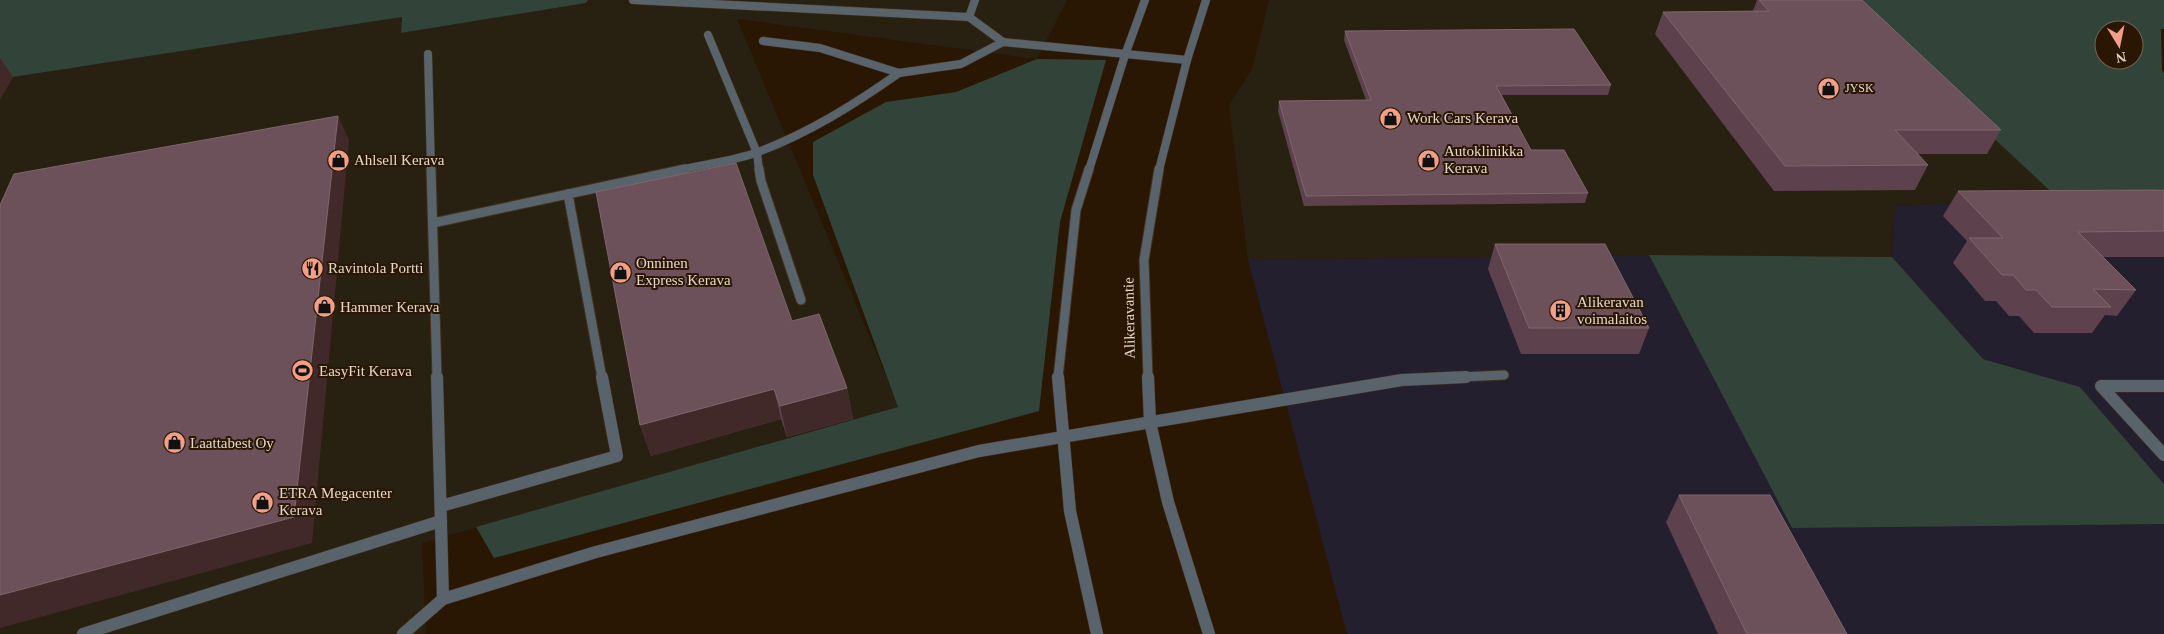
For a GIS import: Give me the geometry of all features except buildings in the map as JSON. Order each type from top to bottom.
[{"type":"street","points":[[633,0],[969,17],[1003,42],[1187,60]]},
{"type":"street","points":[[969,17],[975,0]]},
{"type":"street","points":[[1097,634],[1070,511],[1058,376],[1076,210],[1125,55],[1145,0]]},
{"type":"street","name":"Alikeravantie","points":[[1206,0],[1187,60],[1155,186],[1144,260],[1150,422],[1168,502],[1209,634]]},
{"type":"street","points":[[708,35],[757,153],[761,181],[801,300]]},
{"type":"street","points":[[763,40],[820,48],[899,73],[961,64],[1003,42]]},
{"type":"street","points":[[428,54],[443,599]]},
{"type":"street","points":[[433,223],[757,153],[822,123],[865,97],[899,73]]},
{"type":"street","points":[[441,506],[617,456],[568,194]]},
{"type":"street","points":[[403,634],[443,599],[596,552],[979,450],[1402,380],[1504,375]]},
{"type":"street","points":[[2164,386],[2101,386],[2164,455]]},
{"type":"street","points":[[83,634],[441,521]]},
{"type":"shaded area","points":[[588,0],[1067,0],[1037,59],[737,19],[899,407],[422,543],[426,634],[0,634],[0,79],[402,17],[401,33],[586,3]]},
{"type":"shaded area","points":[[1269,0],[1845,0],[2059,199],[1895,206],[1892,257],[1649,255],[1248,260],[1229,105],[1252,69]]},
{"type":"shaded area","points":[[2164,189],[2164,484],[2080,387],[1983,359],[1892,257],[1895,206],[2059,199]]},
{"type":"shaded area","points":[[1649,255],[1792,527],[2164,524],[2164,634],[1347,634],[1248,260]]},
{"type":"green space","points":[[0,0],[588,0],[586,3],[401,33],[402,17],[0,79]]},
{"type":"green space","points":[[1845,0],[2164,0],[2164,29],[2161,29],[2162,70],[2164,73],[2164,189],[2059,199]]},
{"type":"green space","points":[[1037,59],[1106,60],[1060,222],[1039,411],[494,558],[476,527],[898,407],[813,175],[813,142],[886,102],[956,92]]},
{"type":"green space","points":[[1649,255],[1892,257],[1983,359],[2080,387],[2164,484],[2164,524],[1792,528]]},
{"type":"place","name":"JYSK","points":[[1829,88]]},
{"type":"place","name":"Work Cars Kerava","points":[[1391,118]]},
{"type":"place","name":"Ahlsell Kerava","points":[[338,160]]},
{"type":"place","name":"Autoklinikka Kerava","points":[[1428,160]]},
{"type":"place","name":"Ravintola Portti","points":[[312,268]]},
{"type":"place","name":"Onninen Express Kerava","points":[[620,272]]},
{"type":"place","name":"Hammer Kerava","points":[[324,307]]},
{"type":"place","name":"Alikeravan voimalaitos","points":[[1561,311]]},
{"type":"place","name":"EasyFit Kerava","points":[[303,371]]},
{"type":"place","name":"Laattabest Oy","points":[[174,443]]},
{"type":"place","name":"ETRA Megacenter Kerava","points":[[263,502]]}]
